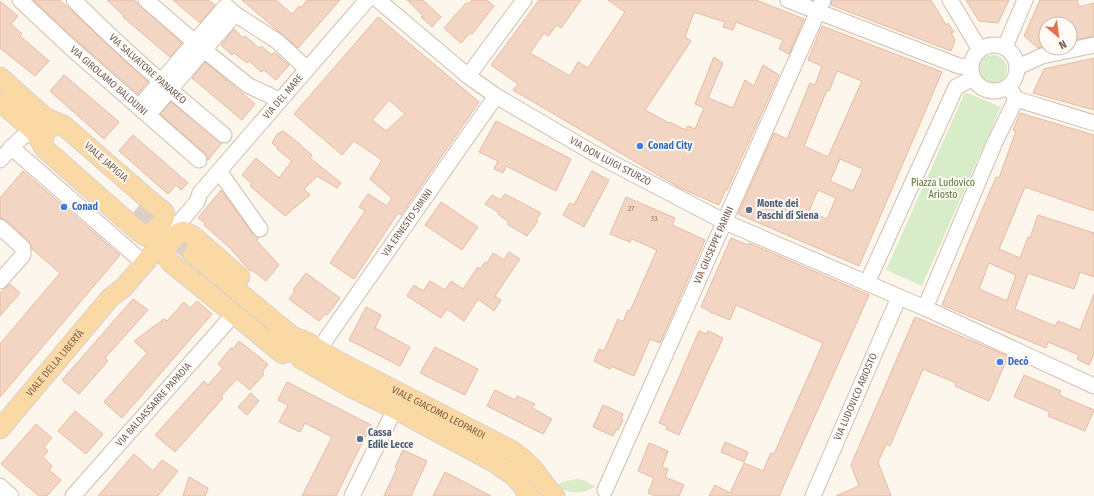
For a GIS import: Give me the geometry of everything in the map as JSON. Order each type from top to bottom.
[{"type":"main road","name":"VIALE JAPIGIA","points":[[0,77],[40,124],[45,149],[137,217]]},
{"type":"main road","name":"VIALE JAPIGIA","points":[[0,102],[40,124],[63,125],[155,205],[163,210]]},
{"type":"main road","points":[[137,217],[145,236],[151,234],[164,220],[165,215],[163,210]]},
{"type":"main road","points":[[137,217],[142,241],[141,258],[153,259],[186,253]]},
{"type":"main road","name":"VIALE DELLA LIBERTÀ","points":[[0,429],[110,298],[124,287],[141,258],[164,235]]},
{"type":"main road","name":"VIALE GIACOMO LEOPARDI","points":[[186,253],[291,348],[310,350],[361,373],[511,450],[533,468],[555,496]]},
{"type":"main road","name":"VIALE GIACOMO LEOPARDI","points":[[186,253],[299,330],[310,350],[350,387],[395,409],[495,463],[514,476],[529,496]]},
{"type":"main road","name":"VIALE GIACOMO LEOPARDI","points":[[186,253],[234,314],[283,354],[310,350]]},
{"type":"street","name":"VIA GIROLAMO BALDUINI","points":[[20,0],[70,47],[199,160]]},
{"type":"street","name":"VIA SALVATORE PANAREO","points":[[74,0],[165,86],[224,135]]},
{"type":"street","points":[[146,0],[248,86],[269,95],[279,102]]},
{"type":"street","name":"VIA DEL MARE","points":[[164,235],[186,209],[197,202],[200,193],[367,0]]},
{"type":"street","name":"VIA DON LUIGI STURZO","points":[[378,0],[468,76],[496,96],[595,154],[725,222],[867,283]]},
{"type":"street","points":[[468,76],[524,0]]},
{"type":"street","points":[[788,0],[821,6],[972,73]]},
{"type":"street","points":[[950,0],[980,50]]},
{"type":"street","points":[[1005,47],[1025,0]]},
{"type":"street","name":"VIA GIUSEPPE PARINI","points":[[604,494],[821,6]]},
{"type":"street","points":[[143,111],[199,46],[226,7],[277,41],[307,68]]},
{"type":"street","points":[[925,308],[995,142],[1012,93],[1014,81],[1017,75],[1018,67],[1014,55],[1005,47],[992,45],[985,46],[980,50],[972,61],[972,73],[977,84],[989,91],[1012,93],[1094,123]]},
{"type":"street","points":[[1018,67],[1042,56],[1094,45]]},
{"type":"street","points":[[972,73],[956,87],[867,283],[1094,386]]},
{"type":"street","name":"VIA ERNESTO SIMINI","points":[[310,350],[496,96]]},
{"type":"street","points":[[0,160],[21,138],[40,124]]},
{"type":"street","points":[[11,147],[141,258]]},
{"type":"street","points":[[219,172],[260,229]]},
{"type":"street","points":[[163,210],[186,209],[186,253]]},
{"type":"street","points":[[0,227],[23,248],[23,254],[0,281]]},
{"type":"street","name":"VIA LUDOVICO ARIOSTO","points":[[813,496],[899,297]]},
{"type":"street","name":"VIA BALDASSARRE PAPADIA","points":[[73,496],[234,314]]},
{"type":"street","points":[[352,496],[395,409]]},
{"type":"street","points":[[0,486],[11,496]]},
{"type":"green space","points":[[993,55],[1003,59],[1007,69],[1003,79],[993,83],[983,79],[979,69],[983,59]]},
{"type":"green space","name":"Piazza Ludovico Ariosto","points":[[965,92],[1001,107],[922,286],[886,270]]},
{"type":"green space","points":[[577,479],[584,480],[595,487],[585,491],[571,492],[566,491],[557,485],[562,482]]},
{"type":"building","points":[[33,0],[60,0],[148,82],[138,94]]},
{"type":"building","points":[[107,0],[134,0],[182,43],[170,57],[123,17],[124,16]]},
{"type":"building","points":[[173,0],[208,0],[215,5],[200,23]]},
{"type":"building","points":[[242,0],[276,0],[292,14],[299,6],[301,8],[307,0],[340,0],[298,48]]},
{"type":"building","points":[[407,0],[423,0],[441,17],[432,27],[421,17],[423,16]]},
{"type":"building","points":[[472,0],[487,0],[494,6],[472,34],[470,33],[461,43],[444,28],[466,3],[468,4]]},
{"type":"building","points":[[539,0],[581,0],[561,28],[557,25],[548,36],[544,33],[530,53],[570,76],[578,62],[588,68],[625,12],[608,0],[756,0],[804,19],[789,54],[779,49],[783,40],[736,22],[733,30],[723,27],[725,22],[694,12],[685,37],[691,41],[645,110],[685,130],[688,126],[695,129],[704,108],[695,104],[714,57],[723,63],[708,98],[733,108],[745,80],[754,86],[763,65],[779,75],[719,205],[680,188],[513,90],[518,84],[491,65]]},
{"type":"building","points":[[832,0],[931,0],[946,25],[948,23],[954,32],[951,33],[955,40],[951,51],[831,5]]},
{"type":"building","points":[[966,0],[1009,0],[998,23],[979,21]]},
{"type":"building","points":[[1040,0],[1077,0],[1079,7],[1094,3],[1094,36],[1078,39],[1078,16],[1038,16],[1038,48],[1024,36]]},
{"type":"building","points":[[0,1],[18,16],[11,24],[22,34],[20,36],[49,61],[35,76],[0,48]]},
{"type":"building","points":[[378,17],[479,102],[401,215],[398,213],[354,279],[330,263],[365,211],[359,207],[368,194],[387,206],[392,198],[370,179],[382,160],[354,141],[342,155],[294,114]],"holes":[[[389,100],[405,114],[386,131],[372,120]]]},
{"type":"building","points":[[822,26],[942,72],[859,266],[738,214],[774,133],[787,139],[810,83],[815,85],[822,66],[808,60]],"holes":[[[837,71],[862,81],[828,157],[804,146],[827,90],[829,91]],[[840,159],[863,169],[853,191],[830,181]],[[818,190],[836,198],[827,219],[809,211]]]},
{"type":"building","points":[[234,29],[243,38],[245,36],[259,48],[261,46],[272,55],[274,52],[289,65],[276,80],[264,70],[261,72],[249,61],[247,63],[234,53],[232,55],[221,45]]},
{"type":"building","points":[[1094,58],[1094,110],[1033,93],[1044,69]]},
{"type":"building","points":[[205,62],[255,104],[242,120],[192,78]]},
{"type":"building","points":[[64,75],[119,122],[104,139],[50,91]]},
{"type":"building","points":[[171,102],[222,143],[208,160],[205,153],[160,114]]},
{"type":"building","points":[[1020,113],[1094,135],[1094,211],[1025,187],[999,249],[1020,258],[1028,237],[1030,238],[1038,215],[1094,233],[1094,277],[1080,272],[1074,289],[1028,273],[1015,309],[1055,326],[1058,321],[1080,330],[1094,294],[1094,354],[1089,365],[1077,359],[1079,355],[1048,342],[1046,348],[942,305],[996,177],[999,178],[1016,131],[1013,130]],"holes":[[[989,263],[1016,275],[1007,301],[979,289]]]},
{"type":"building","points":[[496,121],[571,159],[556,191],[506,166],[503,173],[494,169],[498,161],[479,152]]},
{"type":"building","points":[[283,131],[312,155],[310,158],[341,183],[337,188],[317,176],[304,189],[310,195],[285,216],[250,186],[252,184],[242,175],[256,158],[279,178],[292,161],[272,143],[277,134]]},
{"type":"building","points":[[133,135],[188,183],[181,190],[176,185],[168,194],[119,151]]},
{"type":"building","points":[[23,171],[120,255],[0,397],[0,344],[60,273],[32,249],[29,241],[6,220],[0,218],[0,198]]},
{"type":"building","points":[[592,171],[609,180],[584,227],[563,215],[570,203],[574,205]]},
{"type":"building","points":[[221,190],[253,234],[259,238],[256,240],[279,265],[266,281],[252,270],[250,271],[230,248],[198,218]]},
{"type":"building","points":[[505,194],[541,213],[536,220],[538,221],[527,236],[507,224],[509,222],[499,215],[498,212],[485,204],[492,195],[500,200]]},
{"type":"building","points":[[626,197],[675,218],[672,225],[705,240],[660,343],[650,339],[634,376],[611,366],[610,369],[594,361],[599,349],[604,351],[618,319],[623,322],[628,310],[630,311],[657,250],[632,239],[630,242],[610,234]]},
{"type":"building","points":[[441,202],[478,227],[462,250],[425,225]]},
{"type":"building","points":[[731,238],[748,245],[749,243],[869,295],[779,496],[709,496],[715,485],[730,493],[744,463],[763,471],[771,453],[774,454],[823,343],[736,305],[730,320],[701,307]]},
{"type":"building","points":[[509,252],[520,259],[495,296],[501,300],[494,311],[478,299],[464,321],[447,309],[441,318],[407,296],[414,285],[423,291],[430,281],[445,290],[451,281],[463,289],[478,267],[480,269],[485,262],[487,263],[493,253],[504,260]]},
{"type":"building","points":[[306,273],[340,298],[327,315],[325,314],[319,321],[289,299],[295,291],[293,290]]},
{"type":"building","points":[[10,284],[20,293],[0,316],[0,293]]},
{"type":"building","points":[[133,299],[148,310],[105,358],[108,361],[79,394],[62,380]]},
{"type":"building","points":[[197,301],[212,314],[122,418],[104,402],[147,353],[134,341],[164,319],[167,321],[184,302],[190,308]]},
{"type":"building","points":[[366,307],[381,315],[375,328],[410,347],[400,366],[349,340]]},
{"type":"building","points":[[915,317],[1008,356],[989,401],[955,386],[956,383],[923,369],[890,446],[886,444],[878,462],[891,496],[836,496],[859,486],[851,465]]},
{"type":"building","points":[[699,331],[706,334],[708,331],[723,338],[679,435],[666,429],[667,426],[659,423]]},
{"type":"building","points":[[239,341],[268,364],[262,372],[264,374],[250,390],[237,379],[221,396],[223,398],[175,452],[155,435],[204,381],[208,385],[223,368],[218,364]]},
{"type":"building","points":[[435,347],[478,369],[465,395],[420,373]]},
{"type":"building","points":[[1024,375],[1061,391],[1059,395],[1094,410],[1085,431],[1048,416],[1050,412],[1014,397]]},
{"type":"building","points":[[287,382],[371,425],[336,496],[302,496],[332,437],[305,423],[300,432],[279,422],[288,405],[278,400]]},
{"type":"building","points":[[495,390],[515,400],[517,396],[535,404],[532,408],[552,419],[543,434],[487,406]]},
{"type":"building","points":[[251,393],[259,401],[247,415],[238,407]]},
{"type":"building","points":[[603,405],[623,414],[621,419],[623,420],[613,436],[593,427]]},
{"type":"building","points":[[75,411],[103,434],[86,454],[58,431]]},
{"type":"building","points":[[36,424],[52,438],[44,447],[48,451],[43,457],[52,466],[49,470],[61,480],[47,496],[39,496],[1,464]]},
{"type":"building","points":[[725,442],[748,452],[744,462],[721,452]]},
{"type":"building","points":[[649,443],[668,451],[662,467],[668,469],[665,477],[684,485],[679,496],[656,496],[648,493],[654,478],[638,471]]},
{"type":"building","points":[[403,450],[427,461],[411,496],[384,496],[397,468],[395,467]]},
{"type":"building","points":[[134,454],[153,471],[162,460],[178,471],[158,496],[98,496]]},
{"type":"building","points":[[445,472],[491,496],[433,496]]},
{"type":"building","points":[[189,477],[208,488],[205,496],[183,496]]},
{"type":"tunnel","points":[[138,207],[193,254]]},
{"type":"place","name":"Conad City","points":[[640,146]]},
{"type":"place","name":"Conad","points":[[64,207]]},
{"type":"place","name":"Monte dei Paschi di Siena","points":[[749,210]]},
{"type":"place","name":"Decò","points":[[1000,362]]},
{"type":"place","name":"Cassa Edile Lecce","points":[[360,439]]}]
